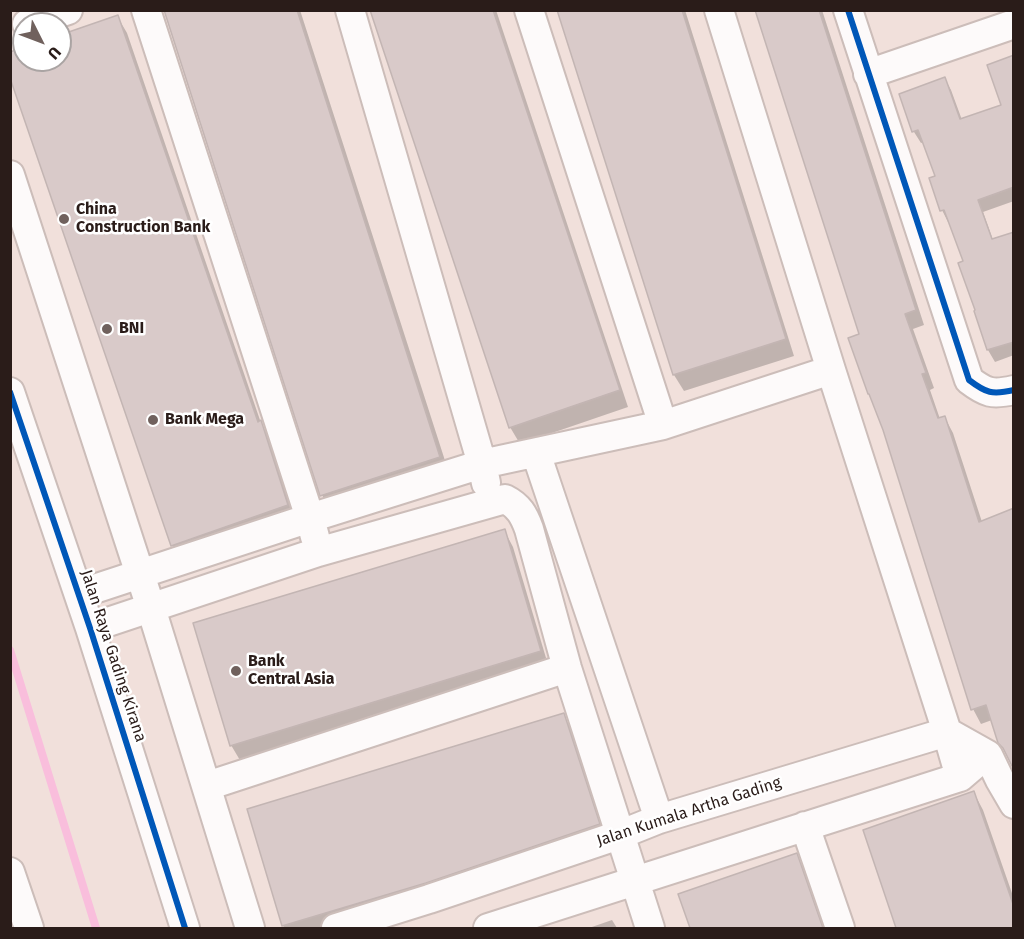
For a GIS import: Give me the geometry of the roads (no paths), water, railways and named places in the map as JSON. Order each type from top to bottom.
[{"type":"street","points":[[146,10],[310,518],[318,552]]},
{"type":"street","points":[[350,10],[482,464],[489,502]]},
{"type":"street","points":[[529,10],[663,425]]},
{"type":"street","points":[[719,10],[960,777]]},
{"type":"street","points":[[848,10],[969,380],[982,391],[996,394],[1014,390]]},
{"type":"street","points":[[868,74],[1014,24]]},
{"type":"street","points":[[10,175],[151,608],[250,928]]},
{"type":"street","points":[[79,594],[482,464],[663,425],[831,370]]},
{"type":"street","name":"Jalan Raya Gading Kirana","points":[[10,392],[79,594],[185,928]]},
{"type":"street","points":[[536,453],[659,819]]},
{"type":"street","points":[[90,628],[318,552],[505,499],[516,505],[525,516],[530,529],[567,668],[650,928]]},
{"type":"street","points":[[207,786],[567,668]]},
{"type":"street","points":[[947,732],[988,755],[1014,804]]},
{"type":"street","name":"Jalan Kumala Artha Gading","points":[[336,928],[429,899],[659,819],[947,732]]},
{"type":"street","points":[[488,928],[960,777],[988,755]]},
{"type":"street","points":[[805,826],[840,928]]},
{"type":"street","points":[[12,882],[29,928]]},
{"type":"waterway","points":[[10,650],[96,928]]},
{"type":"place","name":"China Construction Bank","points":[[64,219]]},
{"type":"place","name":"BNI","points":[[107,329]]},
{"type":"place","name":"Bank Mega","points":[[153,420]]},
{"type":"place","name":"Bank Central Asia","points":[[236,671]]}]
